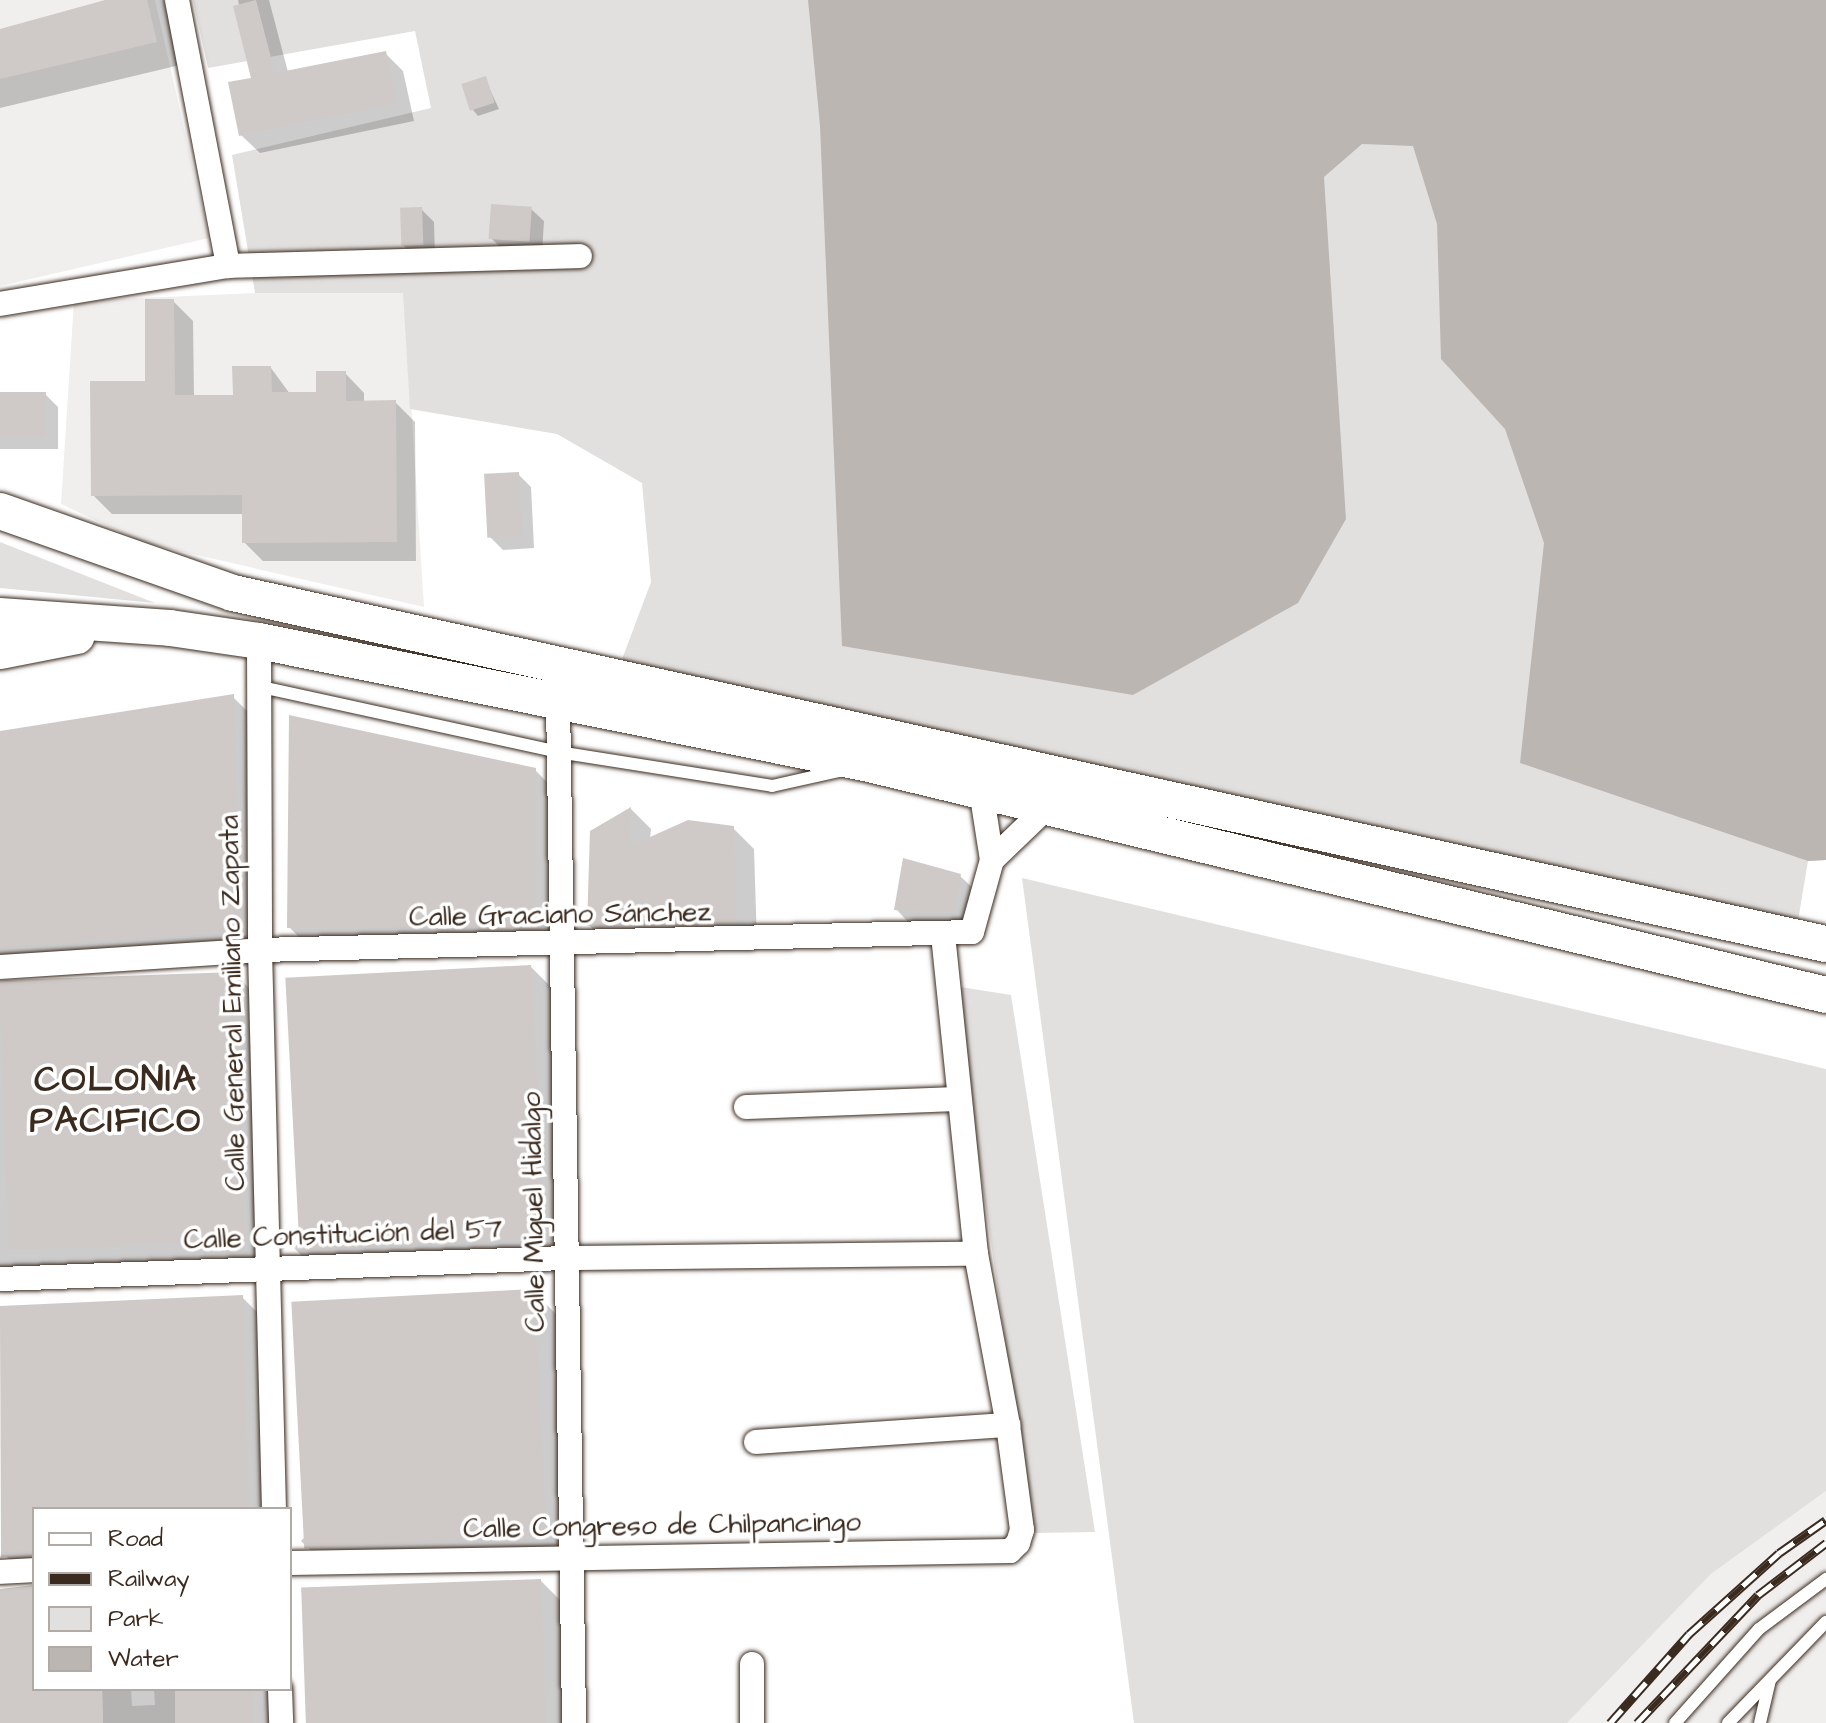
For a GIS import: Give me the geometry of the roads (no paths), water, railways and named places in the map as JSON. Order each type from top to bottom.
[{"type":"main road","points":[[0,511],[233,593],[1826,944]]},
{"type":"main road","points":[[0,616],[170,628],[259,641],[869,764],[1826,995]]},
{"type":"main road","points":[[0,651],[60,638],[170,628]]},
{"type":"street","points":[[177,0],[228,266]]},
{"type":"street","points":[[0,304],[228,266],[580,256]]},
{"type":"street","name":"Calle General Emiliano Zapata","points":[[259,641],[260,950],[274,1507]]},
{"type":"street","name":"Calle Miguel Hidalgo","points":[[558,700],[569,1557],[574,1723]]},
{"type":"street","points":[[981,790],[992,860]]},
{"type":"street","points":[[992,860],[1046,808]]},
{"type":"street","name":"Calle Graciano Sánchez","points":[[0,967],[260,950],[943,936],[972,932],[992,860]]},
{"type":"street","points":[[756,1442],[1008,1425],[976,1254],[943,936]]},
{"type":"street","points":[[746,1107],[958,1099]]},
{"type":"street","name":"Calle Constitución del 57","points":[[0,1279],[267,1266],[565,1258],[976,1254]]},
{"type":"street","name":"Calle Congreso de Chilpancingo","points":[[292,1563],[1010,1551],[1022,1530],[1008,1425]]},
{"type":"street","points":[[0,1572],[32,1570]]},
{"type":"street","points":[[752,1664],[752,1723]]},
{"type":"street","points":[[280,1691],[281,1723]]},
{"type":"lane","points":[[261,687],[558,752],[772,786],[869,764]]},
{"type":"lane","points":[[1675,1723],[1759,1629],[1826,1579]]},
{"type":"lane","points":[[1728,1723],[1826,1622]]},
{"type":"lane","points":[[1760,1723],[1770,1677]]},
{"type":"water","points":[[808,0],[1826,0],[1826,860],[1808,861],[1520,763],[1544,543],[1505,429],[1441,359],[1437,224],[1413,146],[1362,144],[1324,177],[1346,519],[1298,603],[1133,695],[842,646],[820,126]]},
{"type":"railway","points":[[1610,1723],[1689,1634],[1779,1553],[1826,1520]]},
{"type":"railway","points":[[1637,1723],[1758,1595],[1826,1543]]},
{"type":"district","name":"COLONIA PACIFICO","points":[[116,1100]]}]
